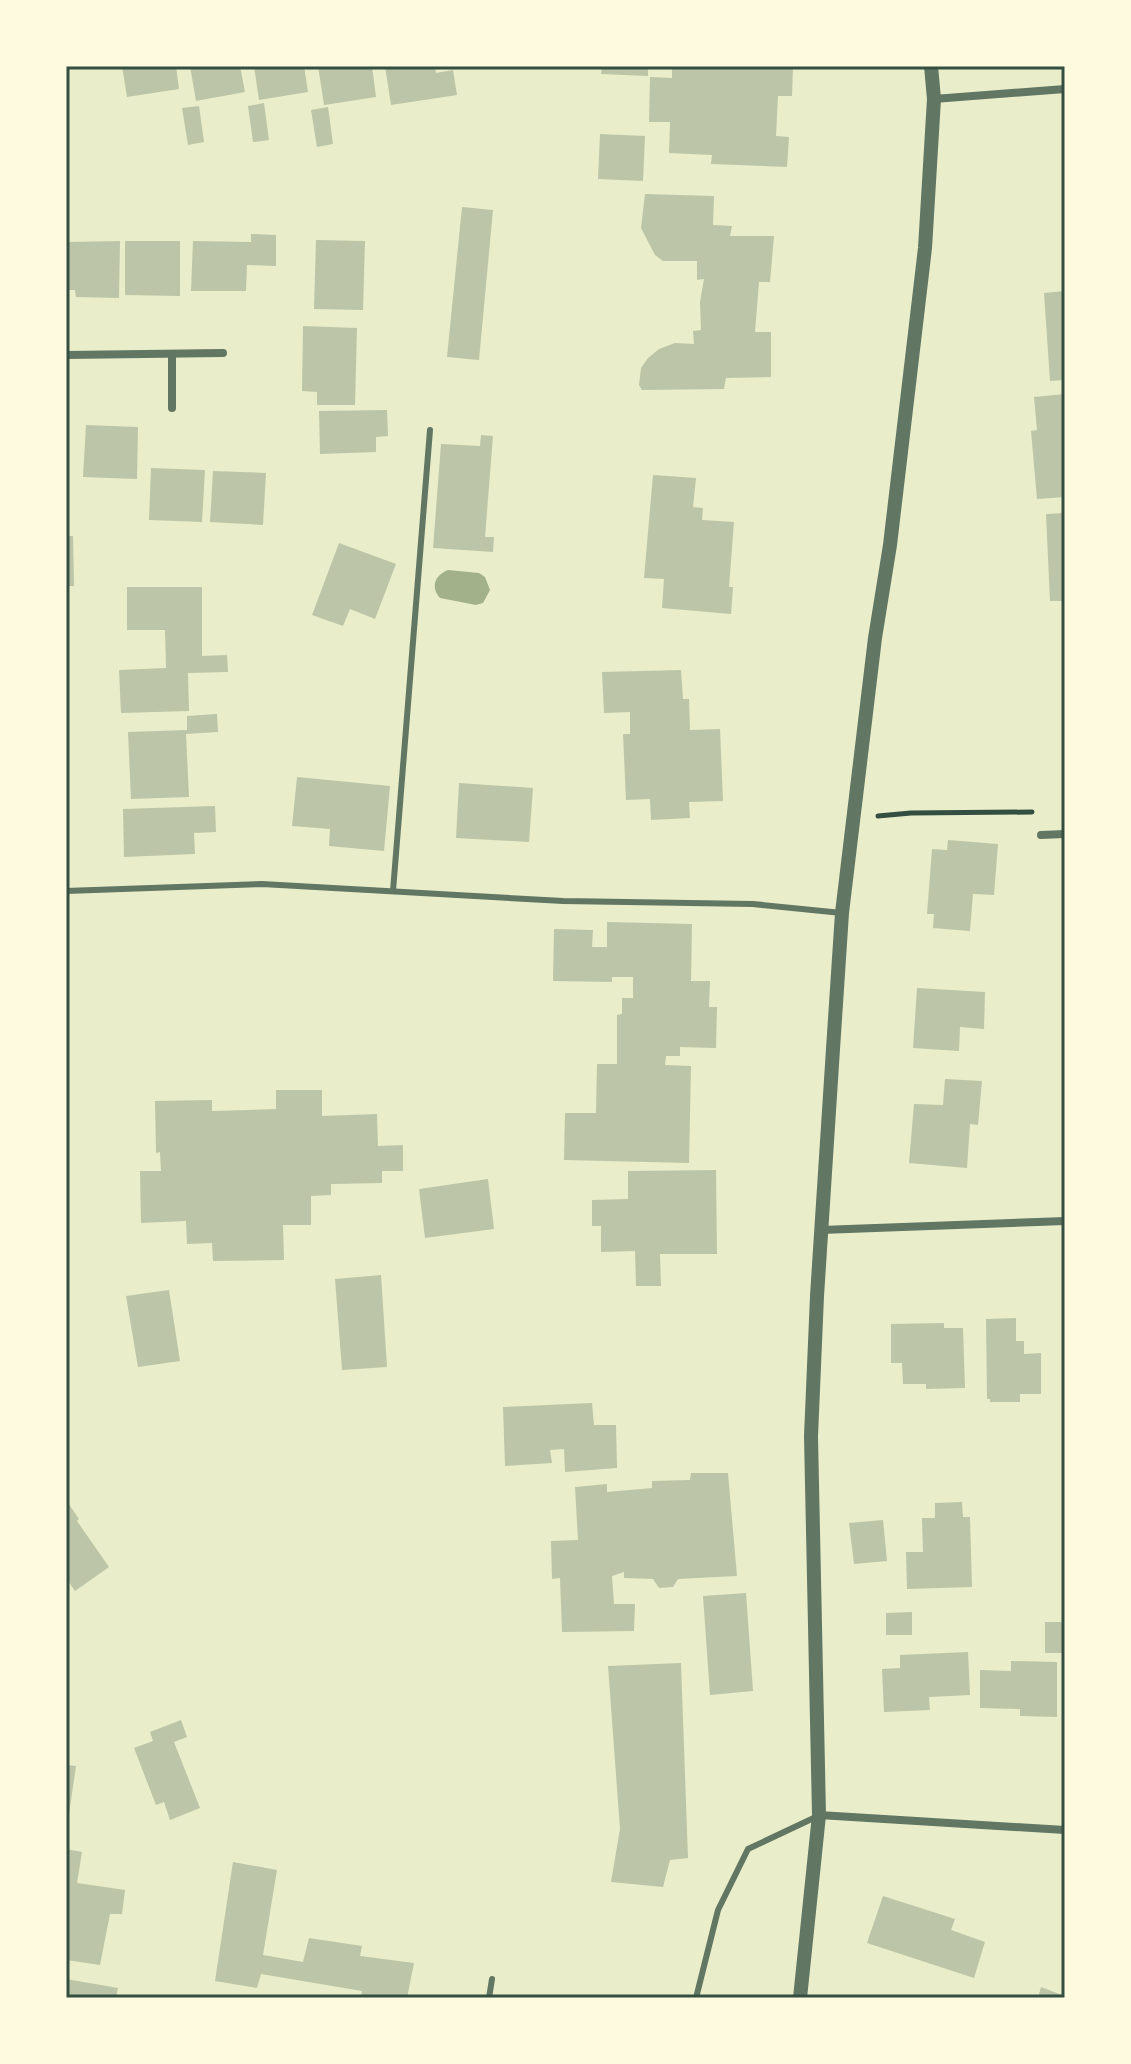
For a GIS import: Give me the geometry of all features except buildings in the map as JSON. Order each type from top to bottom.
[{"type":"street","points":[[800,1998],[819,1815],[811,1436],[842,913],[925,248],[934,99],[931,66]]},
{"type":"street","points":[[934,99],[1065,89]]},
{"type":"street","points":[[66,355],[223,353]]},
{"type":"street","points":[[172,354],[172,408]]},
{"type":"street","points":[[1041,835],[1065,834]]},
{"type":"street","points":[[821,1230],[1065,1221]]},
{"type":"street","points":[[819,1815],[1065,1830]]},
{"type":"lane","points":[[393,891],[430,430]]},
{"type":"lane","points":[[66,891],[262,884],[563,901],[753,904],[842,913]]},
{"type":"lane","points":[[696,1998],[718,1910],[748,1849],[819,1815]]},
{"type":"lane","points":[[489,1998],[492,1979]]},
{"type":"path","points":[[853,819],[911,813],[1034,812]]},
{"type":"shaded area","points":[[448,570],[479,573],[485,577],[490,590],[483,603],[476,605],[440,598],[435,582]]}]
